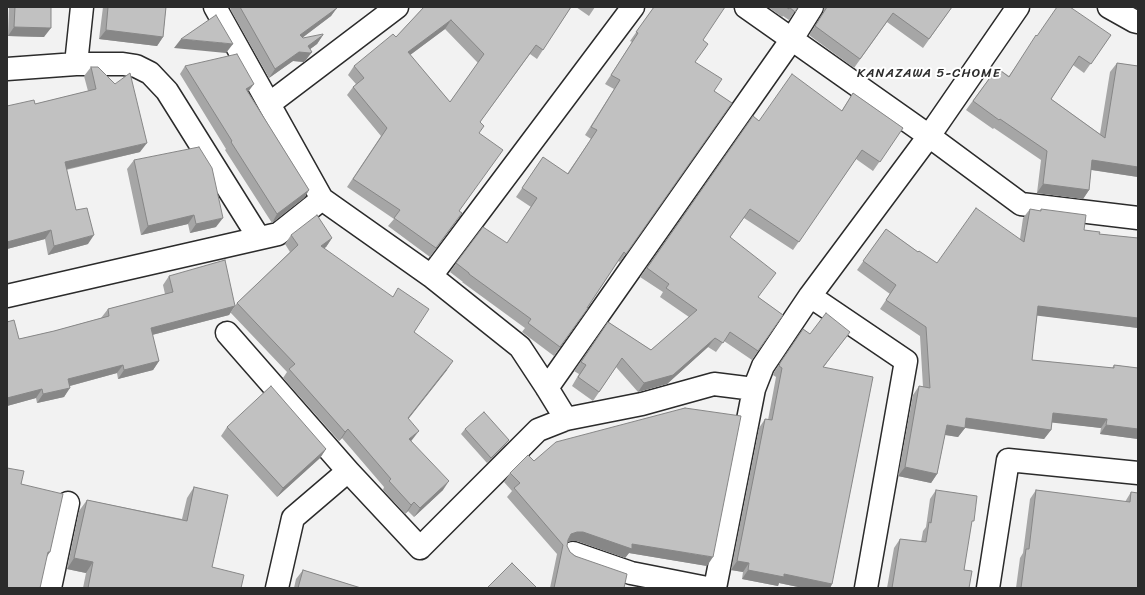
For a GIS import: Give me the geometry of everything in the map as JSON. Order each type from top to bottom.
[{"type":"street","points":[[76,64],[82,7]]},
{"type":"street","points":[[215,7],[322,199],[431,276],[520,347],[566,419]]},
{"type":"street","points":[[270,104],[397,7]]},
{"type":"street","points":[[431,276],[633,7]]},
{"type":"street","points":[[746,7],[1021,204],[1138,218]]},
{"type":"street","points":[[547,388],[792,39],[812,7]]},
{"type":"street","points":[[715,588],[754,389],[763,366],[810,296],[928,136],[1018,7]]},
{"type":"street","points":[[1109,7],[1138,22]]},
{"type":"street","points":[[7,69],[76,64],[130,65],[136,66],[150,73],[167,91],[259,238]]},
{"type":"street","points":[[7,296],[278,234],[322,199]]},
{"type":"street","points":[[810,296],[906,361],[866,588]]},
{"type":"street","points":[[227,333],[348,471],[420,548],[538,430],[566,419],[642,404],[714,384],[754,389]]},
{"type":"street","points":[[988,588],[1008,460],[1138,473]]},
{"type":"street","points":[[277,588],[293,518],[348,471]]},
{"type":"street","points":[[50,588],[68,503]]},
{"type":"street","points":[[573,553],[631,573],[707,588]]},
{"type":"building","points":[[15,7],[51,7],[51,28],[14,27]]},
{"type":"building","points":[[108,7],[166,7],[163,37],[106,30]]},
{"type":"building","points":[[240,7],[337,8],[300,35],[303,38],[323,34],[308,46],[312,52],[299,52],[275,69]]},
{"type":"building","points":[[424,7],[571,7],[543,50],[536,45],[480,122],[484,126],[479,133],[503,150],[459,211],[462,213],[436,248],[394,218],[400,210],[353,179],[387,128],[353,87],[364,78],[354,66],[393,34],[396,37]],"holes":[[[451,20],[484,54],[450,102],[408,52]]]},
{"type":"building","points":[[654,7],[725,7],[703,40],[708,44],[695,62],[722,79],[714,91],[732,103],[626,254],[624,252],[588,308],[560,347],[528,323],[531,319],[456,263],[483,227],[507,243],[537,198],[522,188],[543,157],[568,174],[597,130],[591,127],[620,80],[611,75],[638,33],[636,32]]},
{"type":"building","points":[[789,7],[798,7],[795,12]]},
{"type":"building","points":[[827,7],[952,7],[929,39],[893,13],[860,59],[815,26]]},
{"type":"building","points":[[1057,7],[1070,7],[1111,35],[1091,64],[1079,56],[1051,99],[1105,138],[1117,63],[1138,66],[1138,167],[1092,160],[1089,190],[1043,184],[1047,151],[973,101],[997,68],[1009,77],[1036,35],[1037,36]]},
{"type":"building","points":[[216,15],[233,44],[181,39]]},
{"type":"building","points":[[237,54],[254,84],[246,89],[309,190],[277,214],[185,66]]},
{"type":"building","points":[[91,67],[98,67],[115,84],[130,73],[147,143],[65,162],[76,210],[87,208],[94,235],[54,246],[51,230],[7,242],[7,106],[34,100],[35,104],[96,89]]},
{"type":"building","points":[[792,74],[842,111],[853,93],[903,128],[880,162],[862,150],[799,242],[750,209],[730,237],[776,273],[758,297],[783,315],[758,351],[730,332],[723,343],[715,338],[673,375],[644,383],[622,358],[599,392],[578,377],[586,365],[581,362],[608,322],[651,350],[697,310],[666,288],[669,284],[647,268],[753,116],[759,121]]},
{"type":"building","points":[[199,147],[212,168],[223,218],[196,224],[194,215],[148,226],[134,160]]},
{"type":"building","points":[[976,208],[1024,242],[1030,209],[1086,215],[1084,230],[1100,232],[1099,234],[1138,238],[1138,318],[1038,306],[1032,360],[1114,368],[1114,365],[1138,368],[1138,429],[1106,425],[1107,419],[1053,413],[1051,430],[966,418],[965,428],[947,425],[937,474],[905,467],[919,386],[930,388],[926,327],[886,300],[896,285],[863,261],[886,229],[918,252],[919,251],[937,263]]},
{"type":"building","points":[[317,215],[332,238],[321,246],[393,297],[398,288],[429,309],[414,332],[453,361],[408,418],[419,431],[409,439],[449,481],[420,508],[414,502],[411,505],[389,481],[391,479],[348,429],[345,432],[289,369],[295,364],[237,303],[298,245],[291,235]]},
{"type":"building","points":[[225,260],[235,306],[151,328],[159,361],[124,370],[123,365],[68,379],[70,388],[43,394],[42,389],[7,398],[7,322],[14,320],[19,339],[109,316],[108,309],[173,292],[169,276]]},
{"type":"building","points":[[826,313],[850,332],[823,367],[873,377],[832,584],[784,574],[784,577],[748,570],[749,563],[737,561],[765,419],[772,420],[782,368],[779,366],[780,363],[803,329],[810,334]]},
{"type":"building","points":[[271,386],[326,449],[283,488],[227,427]]},
{"type":"building","points":[[685,408],[741,416],[713,557],[632,544],[632,549],[583,532],[577,532],[571,534],[568,540],[567,546],[570,552],[575,556],[627,574],[624,588],[554,588],[563,545],[514,488],[520,483],[510,473],[528,455],[534,461],[556,442]]},
{"type":"building","points":[[484,412],[509,440],[491,458],[465,429]]},
{"type":"building","points":[[7,468],[24,471],[21,484],[63,494],[40,588],[7,588]]},
{"type":"building","points":[[194,487],[228,495],[212,567],[244,575],[241,588],[88,588],[93,562],[74,558],[87,500],[187,521]]},
{"type":"building","points":[[936,490],[977,496],[974,521],[972,521],[964,570],[972,571],[969,588],[892,588],[900,539],[926,542],[929,522],[931,523]]},
{"type":"building","points":[[1036,490],[1130,502],[1131,492],[1138,493],[1138,588],[1021,588],[1026,549],[1029,549]]},
{"type":"building","points":[[512,563],[537,588],[487,588]]},
{"type":"building","points":[[303,570],[361,588],[298,588]]},
{"type":"district","name":"KANAZAWA 5-CHOME","points":[[929,74]]}]
